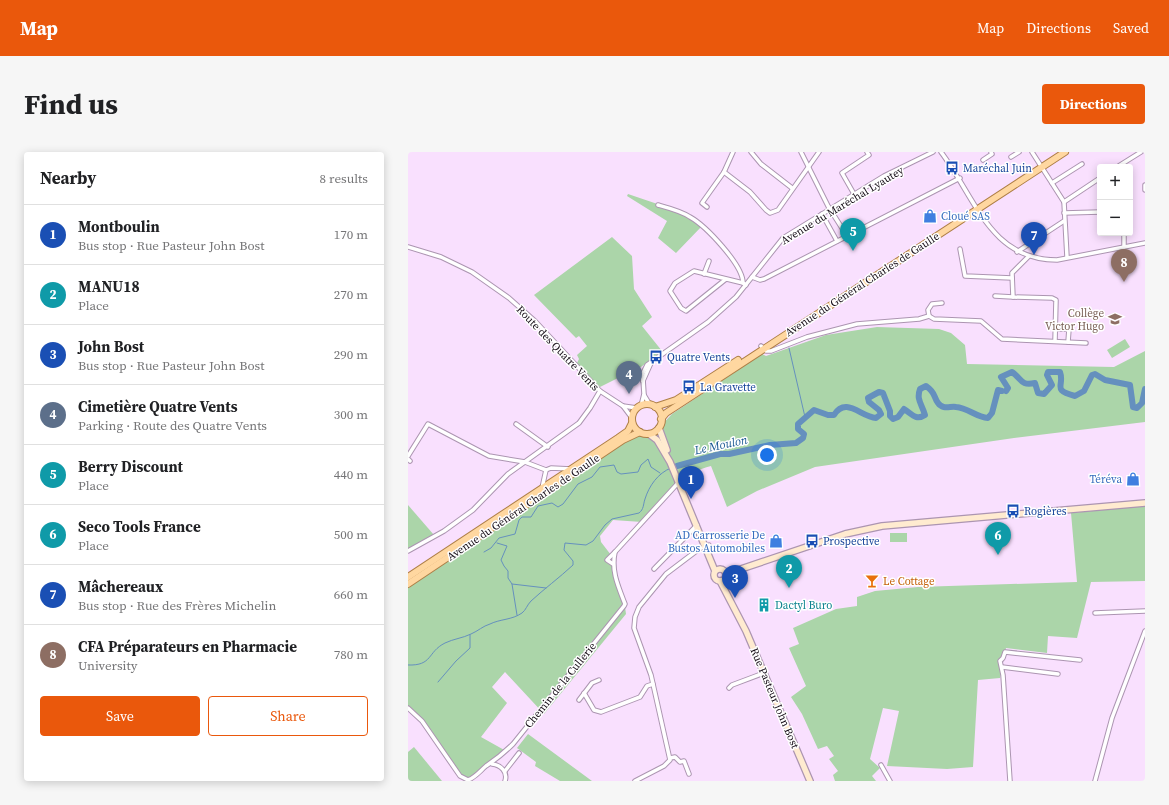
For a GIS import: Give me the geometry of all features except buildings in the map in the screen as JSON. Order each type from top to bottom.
[{"type":"main road","name":"Avenue du Général Charles de Gaulle","points":[[1041,166],[1060,152]]},
{"type":"main road","name":"Avenue du Général Charles de Gaulle","points":[[408,577],[628,431],[639,407],[653,406],[676,400],[762,347],[1041,166],[1065,152]]},
{"type":"main road","name":"Avenue du Général Charles de Gaulle","points":[[659,428],[666,413],[762,347]]},
{"type":"main road","points":[[653,406],[660,412],[662,419]]},
{"type":"main road","points":[[632,420],[640,432],[649,434],[657,440],[671,461]]},
{"type":"main road","points":[[649,434],[659,428],[671,461],[717,570],[724,570],[724,578],[845,534],[882,526],[1145,503]]},
{"type":"main road","name":"Avenue du Général Charles de Gaulle","points":[[408,584],[620,443],[640,432]]},
{"type":"main road","points":[[676,472],[697,525],[707,545]]},
{"type":"main road","name":"Rue Pasteur John Bost","points":[[717,570],[714,576],[724,578],[738,615],[810,781]]},
{"type":"street","points":[[707,206],[702,203],[724,172],[733,152]]},
{"type":"street","points":[[750,152],[761,164],[792,188]]},
{"type":"street","points":[[801,152],[847,236]]},
{"type":"street","points":[[724,172],[750,192],[770,213],[778,210],[818,152]]},
{"type":"street","points":[[854,194],[842,173],[869,155],[867,152]]},
{"type":"street","name":"Avenue du Maréchal Lyautey","points":[[639,407],[644,394],[641,372],[647,365],[708,322],[736,297],[783,238],[884,176],[933,152]]},
{"type":"street","points":[[941,152],[960,178],[977,208],[995,234],[1017,252],[1046,260],[1067,258],[1145,243]]},
{"type":"street","points":[[983,160],[992,154],[991,152]]},
{"type":"street","points":[[1011,156],[1019,152]]},
{"type":"street","points":[[1032,152],[1064,202],[1067,258]]},
{"type":"street","points":[[1122,164],[1141,152]]},
{"type":"street","points":[[1052,184],[1082,164]]},
{"type":"street","points":[[752,277],[760,280],[764,279],[960,178]]},
{"type":"street","points":[[1064,202],[1097,180]]},
{"type":"street","points":[[1145,185],[1145,190]]},
{"type":"street","points":[[658,205],[690,217],[714,236],[731,258],[743,277],[745,284]]},
{"type":"street","points":[[1064,213],[1097,212]]},
{"type":"street","points":[[822,214],[837,241]]},
{"type":"street","points":[[1017,252],[1064,221]]},
{"type":"street","points":[[1124,236],[1124,247]]},
{"type":"street","name":"Route des Quatre Vents","points":[[408,247],[460,265],[509,298],[535,322],[600,391],[623,406]]},
{"type":"street","points":[[960,249],[965,276],[1012,278]]},
{"type":"street","points":[[1013,297],[1013,271],[1029,256]]},
{"type":"street","points":[[704,274],[709,260]]},
{"type":"street","points":[[726,279],[688,310],[682,310],[672,294],[671,288],[692,272],[704,274],[726,279],[745,284]]},
{"type":"street","points":[[995,296],[1054,298],[1057,302],[1055,341]]},
{"type":"street","points":[[929,316],[928,310],[932,304],[942,303]]},
{"type":"street","points":[[762,347],[771,351],[807,337],[857,324],[919,319],[929,316],[934,318],[981,321],[1002,339],[1086,343]]},
{"type":"street","points":[[1056,329],[1068,329],[1068,342]]},
{"type":"street","name":"Avenue du Maréchal Lyautey","points":[[643,381],[652,362]]},
{"type":"street","points":[[408,551],[444,531],[467,514],[508,474],[548,447],[579,422],[590,408],[600,391]]},
{"type":"street","name":"Avenue du Maréchal Lyautey","points":[[644,394],[653,406]]},
{"type":"street","points":[[623,406],[639,407]]},
{"type":"street","points":[[623,406],[632,420]]},
{"type":"street","points":[[408,456],[428,424],[489,456],[525,462],[546,470],[551,468],[572,469]]},
{"type":"street","points":[[516,424],[548,447]]},
{"type":"street","points":[[541,489],[546,470]]},
{"type":"street","name":"Chemin de la Cullerie","points":[[408,708],[422,722],[460,776],[468,780],[472,779],[484,767],[492,764],[513,744],[625,604],[614,577],[613,564],[615,552],[679,482]]},
{"type":"street","points":[[654,569],[697,525]]},
{"type":"street","points":[[635,781],[668,764],[670,758],[653,684],[634,628],[636,612],[666,574],[707,545]]},
{"type":"street","points":[[1095,613],[1145,611]]},
{"type":"street","points":[[1095,781],[1112,718],[1145,631]]},
{"type":"street","points":[[1010,781],[1002,667],[1000,661],[1005,652],[1007,651],[1080,660]]},
{"type":"street","points":[[1002,667],[1058,674]]},
{"type":"street","points":[[729,688],[732,685],[764,673]]},
{"type":"street","points":[[579,700],[592,683],[599,680]]},
{"type":"street","points":[[584,693],[594,710],[601,712],[641,696],[647,686],[653,684]]},
{"type":"street","points":[[504,771],[518,753]]},
{"type":"street","points":[[670,758],[674,757],[680,762],[684,760],[690,774]]},
{"type":"street","points":[[492,764],[504,771],[506,777],[505,781]]},
{"type":"street","points":[[881,765],[890,781]]},
{"type":"green space","points":[[628,194],[681,212],[702,226],[676,253],[658,238],[667,221],[627,196]]},
{"type":"green space","points":[[612,237],[632,256],[634,289],[652,317],[642,326],[662,351],[633,373],[624,375],[600,387],[593,382],[577,363],[579,359],[577,355],[587,346],[579,336],[576,338],[534,295]]},
{"type":"green space","points":[[877,327],[939,329],[951,333],[965,345],[967,364],[1114,367],[1145,351],[1145,422],[1014,438],[815,467],[757,491],[727,507],[711,466],[690,475],[673,488],[642,522],[613,520],[600,536],[601,542],[611,555],[608,558],[618,577],[626,614],[544,714],[505,672],[492,687],[507,703],[481,737],[506,751],[468,780],[460,776],[422,721],[408,708],[408,584],[640,432],[645,435],[656,431],[672,414],[762,354],[766,356],[826,335]]},
{"type":"green space","points":[[1125,339],[1130,347],[1112,358],[1107,350]]},
{"type":"green space","points":[[408,505],[434,535],[408,550]]},
{"type":"green space","points":[[1145,506],[1145,581],[1091,582],[1077,638],[1048,636],[1047,653],[1006,648],[1000,678],[978,680],[973,767],[947,769],[887,766],[899,711],[883,708],[870,759],[880,768],[872,776],[876,781],[835,781],[833,775],[838,771],[829,759],[834,756],[827,746],[818,749],[802,714],[791,697],[806,686],[789,648],[799,644],[793,628],[836,609],[857,606],[857,597],[875,591],[918,587],[1077,582],[1071,513]]},
{"type":"green space","points":[[890,533],[907,533],[907,542],[890,542]]},
{"type":"green space","points":[[528,734],[592,781],[560,781],[535,766],[536,762],[517,748]]},
{"type":"green space","points":[[414,747],[442,781],[408,781],[408,752]]},
{"type":"waterway","points":[[789,348],[805,417]]},
{"type":"waterway","name":"Le Moulon","points":[[1006,391],[1008,388],[1001,377],[1012,372],[1026,384],[1035,383],[1038,393],[1044,394],[1052,385],[1047,375],[1048,372],[1060,372],[1061,389],[1063,392],[1075,396],[1084,391],[1092,375],[1095,374],[1105,380],[1130,385],[1133,407],[1137,408],[1142,403],[1145,389]]},
{"type":"waterway","name":"Le Moulon","points":[[677,466],[720,454],[729,454],[770,445],[796,443],[803,438],[804,434],[798,429],[798,424],[814,410],[828,415],[834,415],[844,407],[849,407],[870,417],[876,418],[881,414],[879,410],[869,402],[868,398],[879,392],[883,393],[890,411],[890,416],[893,419],[898,417],[904,409],[917,417],[922,417],[925,415],[920,402],[919,393],[920,389],[926,386],[933,393],[940,405],[964,409],[988,418],[992,413],[998,390],[1002,391]]},
{"type":"waterway","points":[[484,552],[491,548],[499,538],[515,534],[519,520],[522,517],[531,517],[538,506],[552,503],[558,507],[563,504],[578,484],[592,477],[600,467],[614,465],[617,472],[621,474],[638,472],[641,465],[648,459],[651,467],[660,473]]},
{"type":"waterway","name":"Le Moulon","points":[[408,665],[416,665],[426,661],[435,650],[451,640],[474,633],[494,622],[514,617],[522,613],[531,601],[573,565],[573,561],[564,550],[565,543],[586,545],[593,541],[605,525],[612,519],[639,513],[643,508],[645,499],[652,485],[662,473],[671,468]]},
{"type":"waterway","points":[[497,543],[507,546],[501,560],[508,571],[508,578],[512,584],[517,615]]},
{"type":"waterway","points":[[512,584],[546,588]]},
{"type":"waterway","points":[[438,682],[456,661],[470,648],[470,635]]},
{"type":"place","name":"Maréchal Juin","points":[[952,168]]},
{"type":"place","name":"Cloué SAS","points":[[930,216]]},
{"type":"place","name":"Berry Discount","points":[[853,251]]},
{"type":"place","name":"Mâchereaux","points":[[1034,255]]},
{"type":"place","name":"CFA Préparateurs en Pharmacie","points":[[1124,282]]},
{"type":"place","name":"Collège Victor Hugo","points":[[1115,319]]},
{"type":"place","name":"Quatre Vents","points":[[656,357]]},
{"type":"place","name":"La Gravette","points":[[689,387]]},
{"type":"place","name":"Cimetière Quatre Vents","points":[[629,394]]},
{"type":"place","name":"Téréva","points":[[1133,479]]},
{"type":"place","name":"Montboulin","points":[[691,499]]},
{"type":"place","name":"Rogières","points":[[1013,511]]},
{"type":"place","name":"AD Carrosserie De Bustos Automobiles","points":[[776,541]]},
{"type":"place","name":"Prospective","points":[[812,541]]},
{"type":"place","name":"Seco Tools France","points":[[998,555]]},
{"type":"place","name":"Le Cottage","points":[[872,581]]},
{"type":"place","name":"MANU18","points":[[789,588]]},
{"type":"place","name":"John Bost","points":[[735,598]]},
{"type":"place","name":"Dactyl Buro","points":[[764,605]]}]
